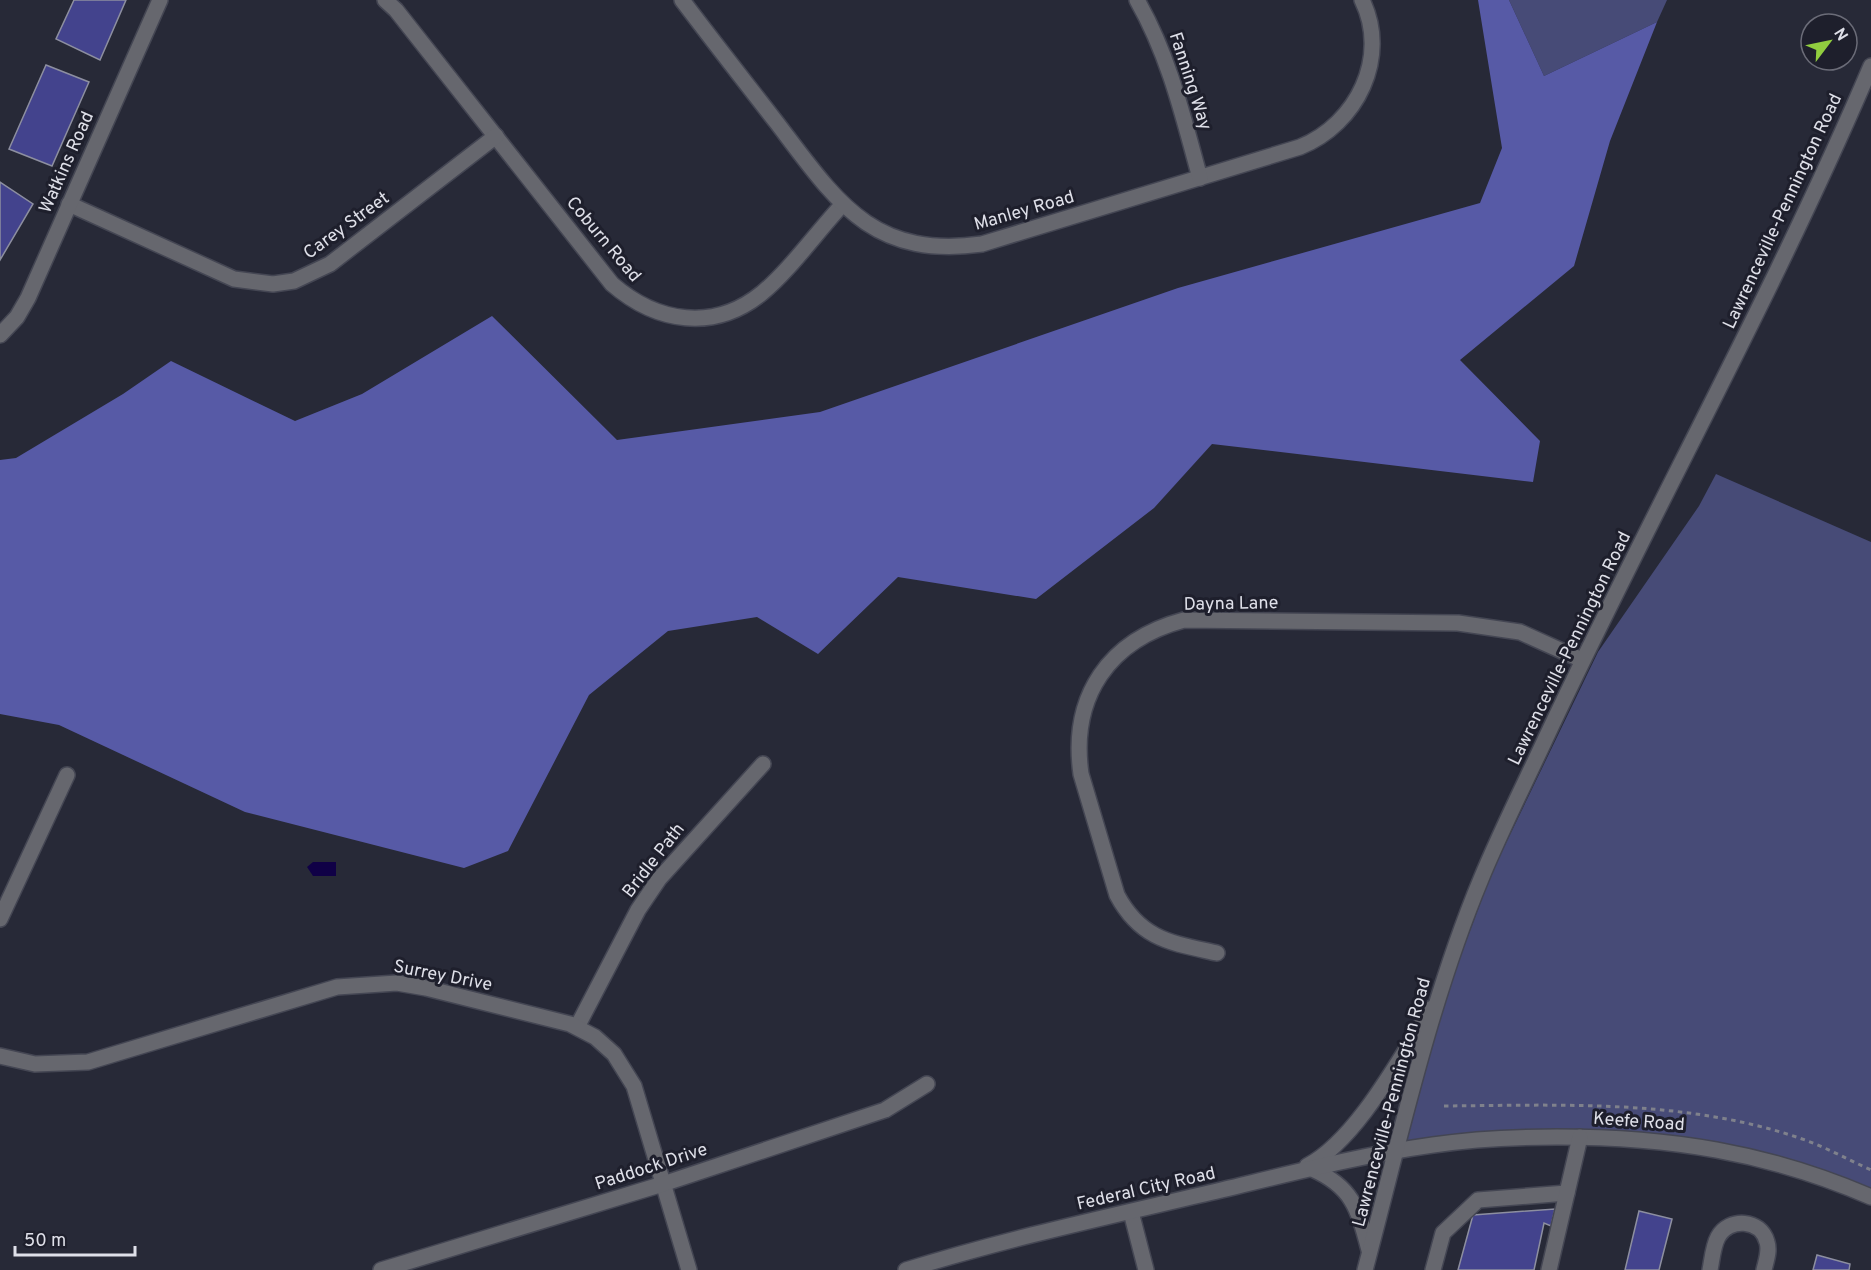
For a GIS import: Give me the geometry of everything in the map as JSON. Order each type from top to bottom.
[{"type":"street","name":"Watkins Road","points":[[0,335],[17,317],[28,298],[160,0]]},
{"type":"street","name":"Coburn Road","points":[[385,0],[396,10],[612,284],[644,308],[686,319],[709,317],[746,304],[763,292],[842,205]]},
{"type":"street","name":"Manley Road","points":[[682,0],[842,205],[861,220],[899,239],[931,247],[956,248],[982,244],[1300,147],[1326,133],[1342,120],[1355,104],[1364,85],[1370,63],[1370,26],[1362,0]]},
{"type":"street","name":"Fanning Way","points":[[1137,0],[1156,33],[1168,62],[1200,178]]},
{"type":"street","name":"Lawrenceville-Pennington Road","points":[[1365,1270],[1440,995],[1459,935],[1482,877],[1582,660],[1700,427],[1841,136],[1871,66]]},
{"type":"street","name":"Carey Street","points":[[69,204],[234,279],[273,284],[294,281],[330,264],[496,136]]},
{"type":"street","name":"Dayna Lane","points":[[1217,954],[1165,942],[1140,927],[1126,912],[1114,884],[1081,774],[1079,730],[1085,705],[1095,683],[1108,664],[1126,647],[1163,626],[1184,620],[1458,623],[1520,632],[1582,660]]},
{"type":"street","name":"Bridle Path","points":[[577,1027],[638,910],[659,879],[763,764]]},
{"type":"street","points":[[0,919],[67,775]]},
{"type":"street","name":"Surrey Drive","points":[[0,1056],[35,1064],[88,1062],[337,987],[367,983],[397,983],[426,988],[577,1027],[595,1037],[625,1069],[634,1086],[689,1270]]},
{"type":"street","points":[[1292,1174],[1322,1159],[1339,1143],[1386,1081],[1440,995]]},
{"type":"street","name":"Paddock Drive","points":[[381,1270],[663,1184],[885,1110],[927,1084]]},
{"type":"street","points":[[1549,1270],[1580,1137]]},
{"type":"street","name":"Keefe Road","points":[[1397,1151],[1466,1141],[1580,1137],[1687,1144],[1753,1156],[1796,1168],[1871,1197]]},
{"type":"street","name":"Federal City Road","points":[[906,1270],[1131,1212],[1397,1151]]},
{"type":"street","points":[[1312,1169],[1330,1177],[1349,1194],[1360,1214],[1370,1252]]},
{"type":"street","points":[[1433,1270],[1443,1233],[1478,1200],[1567,1193]]},
{"type":"street","points":[[1131,1212],[1146,1270]]},
{"type":"street","points":[[1710,1270],[1718,1238],[1725,1229],[1734,1224],[1744,1223],[1762,1232],[1767,1241],[1769,1250],[1764,1270]]},
{"type":"path","points":[[1444,1106],[1587,1105],[1684,1112],[1791,1136],[1871,1170]]},
{"type":"shaded area","points":[[1478,0],[1509,0],[1544,76],[1657,22],[1610,141],[1574,266],[1460,360],[1540,441],[1533,482],[1212,444],[1154,508],[1036,599],[898,577],[818,654],[757,617],[668,631],[589,695],[508,851],[464,868],[245,812],[59,725],[0,714],[0,460],[16,458],[123,394],[171,361],[295,421],[362,394],[492,316],[617,440],[820,412],[1178,288],[1480,203],[1502,148]]},
{"type":"shaded area","points":[[1509,0],[1667,0],[1657,22],[1544,76]]},
{"type":"shaded area","points":[[1716,474],[1871,542],[1871,1193],[1707,1142],[1406,1143],[1447,992],[1492,872],[1598,652],[1699,506]]},
{"type":"shaded area","points":[[313,862],[336,862],[336,876],[313,876],[307,867]]},
{"type":"building","points":[[74,0],[126,0],[100,60],[56,39]]},
{"type":"building","points":[[46,65],[89,82],[52,166],[9,149]]},
{"type":"building","points":[[0,182],[33,204],[0,260]]},
{"type":"building","points":[[1555,1209],[1551,1226],[1544,1223],[1534,1270],[1458,1270],[1473,1215]]},
{"type":"building","points":[[1639,1211],[1672,1219],[1659,1270],[1625,1270]]},
{"type":"building","points":[[1817,1255],[1850,1264],[1849,1270],[1813,1270]]}]
